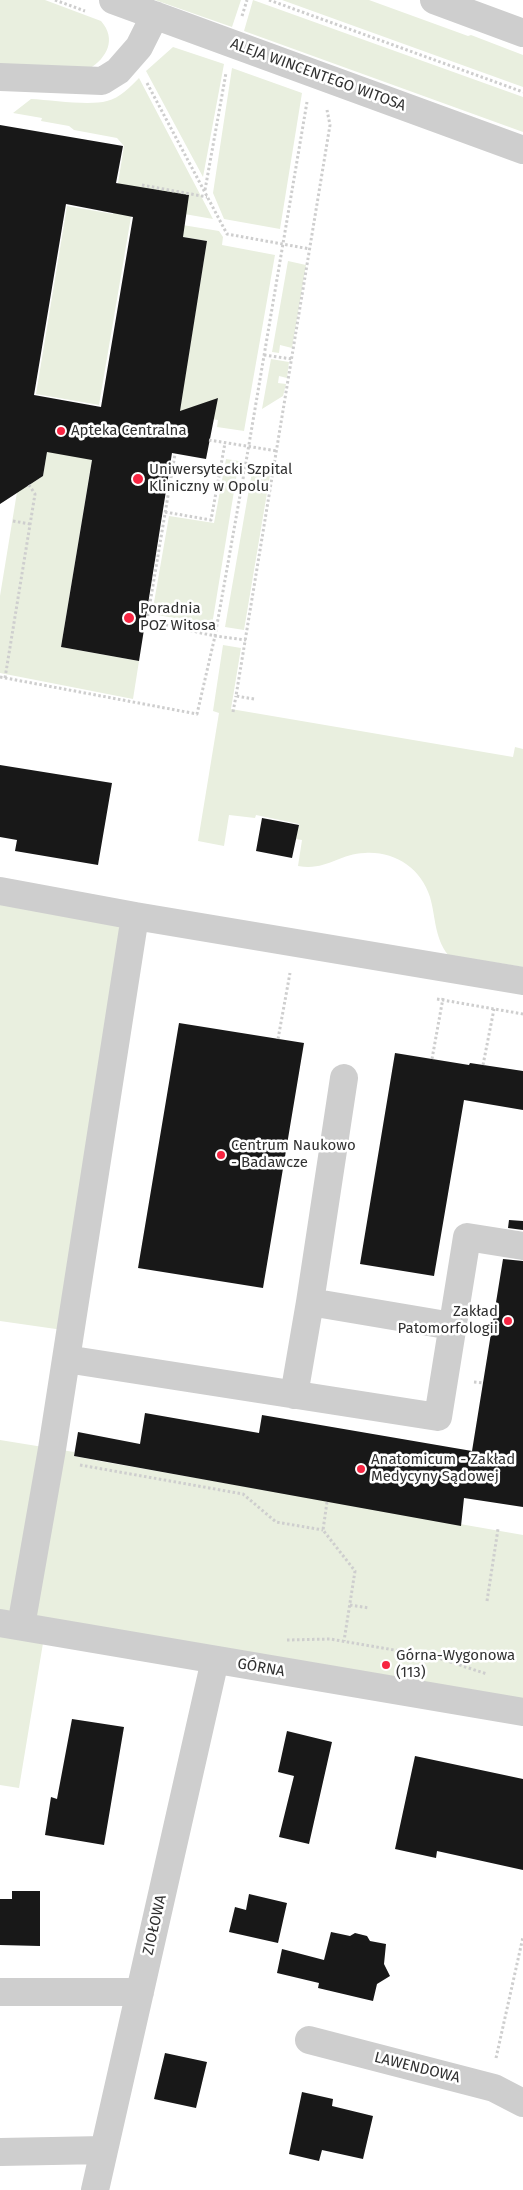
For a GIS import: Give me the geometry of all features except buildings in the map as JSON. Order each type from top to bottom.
[{"type":"street","points":[[434,0],[523,33]]},
{"type":"street","name":"ALEJA WINCENTEGO WITOSA","points":[[103,7],[155,15],[523,150]]},
{"type":"street","points":[[0,77],[102,81],[118,71],[139,47],[155,15]]},
{"type":"street","points":[[0,891],[135,916],[523,981]]},
{"type":"street","points":[[10,1624],[50,1460],[135,916]]},
{"type":"street","points":[[294,1395],[344,1078]]},
{"type":"street","points":[[66,1359],[438,1418],[466,1237],[523,1246]]},
{"type":"street","points":[[310,1302],[452,1326]]},
{"type":"street","name":"GÓRNA","points":[[10,1624],[523,1712]]},
{"type":"street","name":"ZIOŁOWA","points":[[95,2190],[215,1660]]},
{"type":"street","points":[[0,1992],[140,1992]]},
{"type":"street","name":"LAWENDOWA","points":[[309,2040],[494,2088],[523,2103]]},
{"type":"street","points":[[0,2152],[104,2150]]},
{"type":"path","points":[[56,0],[103,7]]},
{"type":"path","points":[[269,0],[523,92]]},
{"type":"path","points":[[204,190],[227,71]]},
{"type":"path","points":[[145,80],[227,234],[310,249]]},
{"type":"path","points":[[0,677],[197,714],[215,636],[249,447],[307,101]]},
{"type":"path","points":[[234,712],[330,125],[327,110],[323,104]]},
{"type":"path","points":[[142,186],[208,197]]},
{"type":"path","points":[[264,355],[292,359]]},
{"type":"path","points":[[209,440],[277,452]]},
{"type":"path","points":[[165,512],[211,520],[225,443]]},
{"type":"path","points":[[175,454],[146,621],[215,636],[246,640]]},
{"type":"path","points":[[5,678],[35,494],[29,485]]},
{"type":"path","points":[[13,521],[30,524]]},
{"type":"path","points":[[236,696],[254,699]]},
{"type":"path","points":[[278,1038],[290,973]]},
{"type":"path","points":[[432,1059],[442,1000]]},
{"type":"path","points":[[483,1065],[494,1009]]},
{"type":"path","points":[[50,1460],[243,1494],[276,1522],[323,1530],[355,1571],[344,1641]]},
{"type":"path","points":[[323,1530],[327,1502]]},
{"type":"path","points":[[487,1601],[498,1529]]},
{"type":"path","points":[[350,1605],[369,1608]]},
{"type":"path","points":[[495,2062],[523,1937]]},
{"type":"green space","points":[[0,0],[45,0],[101,21],[108,35],[108,48],[101,59],[89,69],[0,64]]},
{"type":"green space","points":[[155,0],[241,0],[232,27]]},
{"type":"green space","points":[[253,0],[523,97],[523,132],[244,31]]},
{"type":"green space","points":[[282,0],[369,0],[468,36],[471,35],[523,55],[523,87]]},
{"type":"green space","points":[[173,47],[224,64],[203,177],[146,71]]},
{"type":"green space","points":[[232,68],[302,93],[280,229],[224,219],[213,193]]},
{"type":"green space","points":[[139,78],[213,219],[133,205],[99,405],[36,394],[67,206],[113,214],[124,146],[117,138],[74,130],[69,126],[41,121],[42,118],[13,113],[31,99],[81,103],[112,100]]},
{"type":"green space","points":[[134,217],[219,231],[223,237],[222,245],[275,255],[244,431],[217,427],[218,420],[179,414],[207,241],[132,228]]},
{"type":"green space","points":[[288,261],[306,265],[292,348],[280,345],[279,353],[272,352]]},
{"type":"green space","points":[[271,359],[289,362],[287,378],[279,376],[278,383],[286,384],[283,396],[262,409]]},
{"type":"green space","points":[[98,423],[61,647],[139,661],[133,699],[0,673],[0,596],[18,486],[26,487],[43,476],[47,452]]},
{"type":"green space","points":[[226,459],[239,461],[212,625],[152,614],[169,516],[214,523]]},
{"type":"green space","points":[[253,466],[271,469],[244,630],[225,627]]},
{"type":"green space","points":[[223,645],[241,648],[231,709],[513,757],[515,747],[523,749],[523,967],[448,955],[440,941],[426,887],[413,870],[396,858],[376,853],[365,853],[347,856],[317,866],[298,866],[302,840],[296,839],[299,824],[256,815],[255,818],[229,815],[224,846],[198,841],[219,713],[213,711]]},
{"type":"green space","points":[[0,891],[135,916],[70,1331],[0,1321]]},
{"type":"green space","points":[[0,1440],[74,1452],[74,1456],[99,1461],[523,1535],[523,1712],[45,1631],[19,1788],[0,1785]]},
{"type":"place","name":"Apteka Centralna","points":[[61,431]]},
{"type":"place","name":"Uniwersytecki Szpital Kliniczny w Opolu","points":[[138,479]]},
{"type":"place","name":"Poradnia POZ Witosa","points":[[129,618]]},
{"type":"place","name":"Centrum Naukowo - Badawcze","points":[[221,1155]]},
{"type":"place","name":"Zakład Patomorfologii","points":[[508,1321]]},
{"type":"place","name":"Anatomicum - Zakład Medycyny Sądowej","points":[[361,1469]]},
{"type":"place","name":"Górna-Wygonowa (113)","points":[[386,1665]]}]
